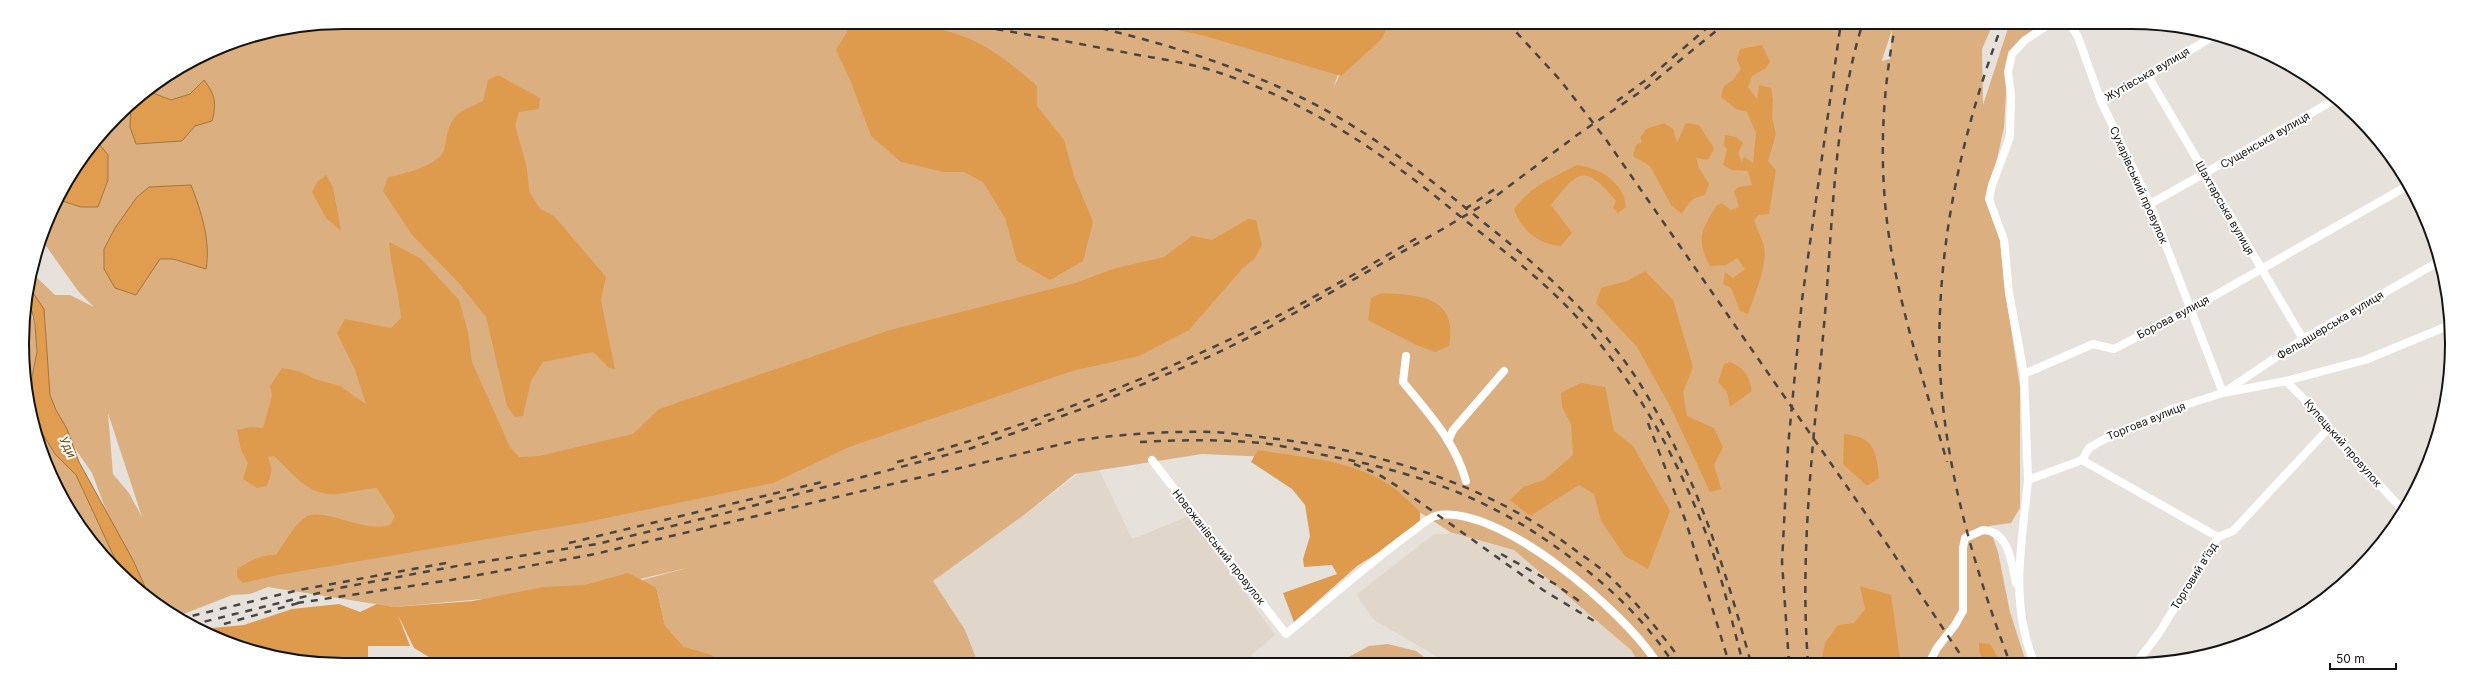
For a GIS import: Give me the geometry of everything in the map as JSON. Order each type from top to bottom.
[{"type":"street","points":[[2018,592],[2028,480],[2024,374],[2009,293],[2004,240],[1989,199],[1992,185],[2010,137],[2011,95],[2008,72],[2012,54],[2025,40],[2042,29]]},
{"type":"street","name":"Сухарівський провулок","points":[[2074,29],[2078,36],[2101,101],[2150,204],[2223,393]]},
{"type":"street","name":"Жутівська вулиця","points":[[2101,101],[2148,76],[2208,39]]},
{"type":"street","name":"Шахтарська вулиця","points":[[2148,76],[2303,339]]},
{"type":"street","name":"Сущенська вулиця","points":[[2150,204],[2206,174],[2331,102]]},
{"type":"street","name":"Борова вулиця","points":[[2024,374],[2093,344],[2114,349],[2191,309],[2260,268],[2404,188]]},
{"type":"street","name":"Фельдшерська вулиця","points":[[2223,393],[2303,339],[2435,264]]},
{"type":"street","name":"Торгова вулиця","points":[[2082,460],[2089,448],[2118,432],[2172,409],[2223,393],[2286,381],[2365,360],[2444,327]]},
{"type":"street","points":[[1406,356],[1403,382],[1449,438],[1461,462],[1466,481]]},
{"type":"street","points":[[1449,438],[1452,430],[1504,371]]},
{"type":"street","name":"Купецький провулок","points":[[2286,381],[2324,419],[2328,429],[2399,506]]},
{"type":"street","name":"Торговий в’їзд","points":[[2140,658],[2159,633],[2218,537],[2233,531],[2328,429]]},
{"type":"street","name":"Новожанівський провулок","points":[[1152,460],[1286,634],[1404,538],[1435,516],[1453,516],[1474,518],[1492,524],[1534,549],[1606,606],[1633,632],[1653,658]]},
{"type":"street","points":[[2028,480],[2082,460],[2218,537]]},
{"type":"street","points":[[1931,658],[1936,648],[1955,625],[1963,612],[1963,545],[1965,538],[1983,530],[1998,536],[2010,555],[2026,638],[2033,658]]},
{"type":"shaded area","points":[[344,29],[1203,29],[1343,58],[1334,87],[1339,76],[1382,39],[1387,29],[1991,29],[1982,49],[1983,105],[2008,29],[2034,29],[2021,39],[2008,60],[2004,127],[1989,196],[1999,231],[2007,303],[2020,387],[2020,508],[2011,523],[1989,526],[1998,552],[2010,612],[2025,658],[1636,658],[1631,650],[1514,550],[1450,532],[1392,494],[1271,457],[1202,454],[1075,474],[1024,515],[933,581],[965,630],[976,658],[700,658],[684,647],[665,625],[656,587],[642,580],[691,567],[602,588],[394,607],[268,587],[250,594],[232,595],[183,614],[141,584],[121,550],[92,473],[52,415],[39,311],[32,299],[36,277],[55,295],[70,295],[94,307],[78,291],[45,245],[61,204],[71,186],[94,152],[107,136],[136,107],[152,94],[186,71],[204,61],[262,40],[302,32]],"holes":[[[1892,30],[1890,59],[1882,61]],[[108,413],[142,517],[129,493],[113,474]]]},
{"type":"shaded area","points":[[849,29],[935,29],[963,36],[986,47],[1037,86],[1037,106],[1064,140],[1074,176],[1093,222],[1083,261],[1050,280],[1017,261],[1005,218],[983,182],[964,172],[944,172],[901,162],[871,136],[851,82],[836,50]]},
{"type":"shaded area","points":[[1174,29],[1387,29],[1382,39],[1341,76],[1205,36]]},
{"type":"shaded area","points":[[1762,45],[1770,62],[1766,68],[1752,76],[1748,87],[1757,99],[1759,85],[1771,88],[1773,100],[1772,118],[1776,134],[1768,161],[1776,170],[1769,214],[1759,215],[1754,220],[1764,246],[1765,254],[1760,280],[1748,314],[1740,311],[1731,288],[1723,284],[1725,272],[1733,278],[1745,269],[1737,258],[1726,265],[1710,266],[1705,257],[1702,235],[1704,228],[1716,206],[1722,203],[1731,210],[1739,207],[1734,191],[1738,187],[1752,185],[1748,171],[1732,170],[1723,165],[1727,149],[1724,146],[1725,135],[1736,137],[1743,143],[1738,153],[1742,162],[1744,157],[1753,163],[1756,133],[1747,112],[1736,109],[1721,97],[1724,86],[1733,80],[1741,69],[1737,60],[1740,49]]},
{"type":"shaded area","points":[[498,75],[540,98],[539,109],[519,112],[515,125],[527,168],[529,191],[540,209],[554,216],[606,277],[601,300],[615,369],[609,368],[593,352],[543,362],[531,381],[523,416],[515,417],[507,406],[486,317],[458,282],[412,235],[383,191],[388,177],[428,165],[441,155],[444,150],[449,128],[453,120],[462,111],[483,101],[488,80]]},
{"type":"shaded area","points":[[1664,123],[1673,129],[1677,143],[1686,123],[1699,125],[1714,148],[1708,160],[1696,158],[1699,168],[1709,184],[1705,195],[1697,197],[1691,201],[1682,214],[1671,205],[1650,166],[1633,156],[1636,145],[1642,142],[1640,138],[1646,129]]},
{"type":"shaded area","points":[[1577,165],[1594,169],[1602,173],[1616,184],[1621,190],[1626,207],[1618,213],[1613,208],[1616,201],[1597,181],[1589,176],[1575,178],[1560,193],[1551,205],[1572,233],[1561,246],[1545,243],[1526,230],[1517,217],[1514,209],[1535,188]]},
{"type":"shaded area","points":[[326,175],[333,187],[341,231],[326,218],[312,192],[317,182]]},
{"type":"shaded area","points":[[1248,219],[1256,220],[1262,245],[1255,258],[1243,268],[1189,330],[1139,356],[1072,371],[849,447],[773,483],[587,522],[278,575],[243,583],[237,577],[237,569],[246,563],[260,557],[276,555],[296,526],[304,518],[312,515],[321,515],[368,526],[379,527],[390,525],[395,516],[377,488],[338,494],[318,492],[302,483],[274,456],[268,457],[272,470],[267,486],[257,488],[243,479],[248,463],[241,450],[237,430],[250,427],[263,428],[272,396],[270,386],[282,368],[298,371],[318,380],[340,386],[366,404],[355,370],[337,333],[345,319],[391,328],[401,318],[389,242],[420,258],[459,300],[468,332],[472,362],[510,447],[519,457],[539,456],[633,434],[659,409],[890,330],[1075,283],[1116,268],[1164,257],[1192,236],[1212,240]]},
{"type":"shaded area","points":[[1645,271],[1673,300],[1693,367],[1683,392],[1687,416],[1714,428],[1723,447],[1714,465],[1721,489],[1710,492],[1671,408],[1637,347],[1596,303],[1601,288],[1627,281]]},
{"type":"shaded area","points":[[1381,293],[1421,297],[1442,308],[1448,317],[1450,329],[1449,346],[1435,352],[1414,344],[1368,320],[1371,298]]},
{"type":"shaded area","points":[[31,314],[35,325],[37,352],[32,377],[32,387],[29,344]]},
{"type":"shaded area","points":[[1730,362],[1746,373],[1752,391],[1730,407],[1727,392],[1718,382],[1724,364]]},
{"type":"shaded area","points":[[1581,383],[1605,387],[1614,431],[1633,446],[1670,511],[1648,569],[1625,556],[1601,521],[1594,494],[1579,485],[1530,516],[1510,500],[1523,487],[1544,480],[1573,455],[1571,424],[1562,407],[1561,393]]},
{"type":"shaded area","points":[[43,434],[55,454],[76,475],[118,563],[94,535],[71,501],[61,483]]},
{"type":"shaded area","points":[[1844,434],[1862,438],[1868,442],[1875,453],[1879,478],[1867,486],[1843,464]]},
{"type":"shaded area","points":[[1258,450],[1338,463],[1369,474],[1388,484],[1407,499],[1420,512],[1420,522],[1397,541],[1357,566],[1294,622],[1283,593],[1337,574],[1332,565],[1304,567],[1303,559],[1310,536],[1305,505],[1292,489],[1251,462]]},
{"type":"shaded area","points":[[1095,461],[1132,539],[1189,516],[1275,635],[1248,658],[976,658],[931,579],[1024,515]]},
{"type":"shaded area","points":[[1456,528],[1514,550],[1575,595],[1631,650],[1636,658],[1439,658],[1374,620],[1356,595],[1434,534],[1446,534]]},
{"type":"shaded area","points":[[628,573],[656,587],[665,625],[684,647],[712,655],[714,658],[430,658],[414,648],[398,615],[410,646],[368,646],[368,658],[323,657],[282,652],[242,641],[209,628],[244,625],[292,609],[339,604],[360,612],[377,604],[394,607],[473,601],[544,587],[585,585]]},
{"type":"shaded area","points":[[1860,586],[1891,595],[1900,658],[1822,658],[1825,643],[1838,625],[1854,623],[1865,609]]},
{"type":"shaded area","points":[[1979,643],[1990,644],[1998,658],[1982,658],[1979,651]]},
{"type":"shaded area","points":[[1388,644],[1416,651],[1425,658],[1347,658],[1369,646]]},
{"type":"water","points":[[204,80],[211,90],[215,104],[212,121],[195,126],[182,141],[136,144],[130,127],[131,112],[136,107],[153,93],[171,100],[190,94]]},
{"type":"water","points":[[100,145],[108,155],[108,180],[98,207],[81,207],[63,201],[82,169]]},
{"type":"water","points":[[191,185],[206,237],[206,269],[173,259],[160,259],[136,295],[115,288],[104,269],[104,249],[115,228],[137,197],[149,187]]},
{"type":"water","name":"Уди","points":[[33,293],[44,309],[50,395],[56,410],[67,429],[79,462],[133,560],[145,588],[116,560],[76,475],[55,454],[43,434],[35,405],[32,387],[32,377],[37,352],[35,325],[32,311]]},
{"type":"railway","points":[[995,29],[1186,64],[1220,73],[1283,98],[1313,113],[1397,167],[1540,281],[1576,316],[1599,342],[1639,398],[1657,428],[1688,489],[1708,538],[1742,658]]},
{"type":"railway","points":[[1102,29],[1215,61],[1296,95],[1347,122],[1396,154],[1465,208],[1531,262],[1572,300],[1610,342],[1627,364],[1642,387],[1678,454],[1707,521],[1719,555],[1750,658]]},
{"type":"railway","points":[[1513,29],[1561,81],[1607,141],[1891,550],[1963,658]]},
{"type":"railway","points":[[1617,101],[1650,77],[1706,29]]},
{"type":"railway","points":[[199,623],[339,588],[462,565],[597,544],[718,515],[969,449],[1093,405],[1213,355],[1268,328],[1488,202],[1577,135],[1646,88],[1718,29]]},
{"type":"railway","points":[[1789,658],[1782,562],[1788,447],[1802,300],[1840,29]]},
{"type":"railway","points":[[1808,658],[1805,575],[1809,488],[1825,314],[1836,166],[1846,93],[1853,57],[1861,29]]},
{"type":"railway","points":[[1895,29],[1884,111],[1883,171],[1888,231],[1904,311],[1947,462]]},
{"type":"railway","points":[[2000,29],[1979,92],[1952,201],[1942,275],[1940,357],[1942,401],[1948,446],[1957,490],[1980,578],[2008,658]]},
{"type":"railway","points":[[1465,209],[1498,187]]},
{"type":"railway","points":[[897,462],[991,434],[1084,402],[1130,384],[1220,344],[1284,313],[1422,235]]},
{"type":"railway","points":[[1648,423],[1686,522],[1727,658]]},
{"type":"railway","points":[[297,603],[451,580],[595,554],[1079,440],[1147,433],[1215,432],[1310,444],[1391,461],[1430,474],[1505,506],[1541,526],[1600,568],[1628,595],[1679,658]]},
{"type":"railway","points":[[1140,442],[1216,440],[1277,445],[1360,462],[1426,480],[1457,492],[1487,505],[1516,521],[1575,561],[1616,595],[1641,621],[1670,658]]},
{"type":"railway","points":[[1354,464],[1378,474],[1400,488],[1543,590],[1599,624]]},
{"type":"railway","points":[[569,543],[822,482]]},
{"type":"railway","points":[[1501,554],[1555,584],[1579,601]]},
{"type":"railway","points":[[188,617],[299,590],[451,562]]},
{"type":"railway","points":[[224,624],[302,602]]}]
